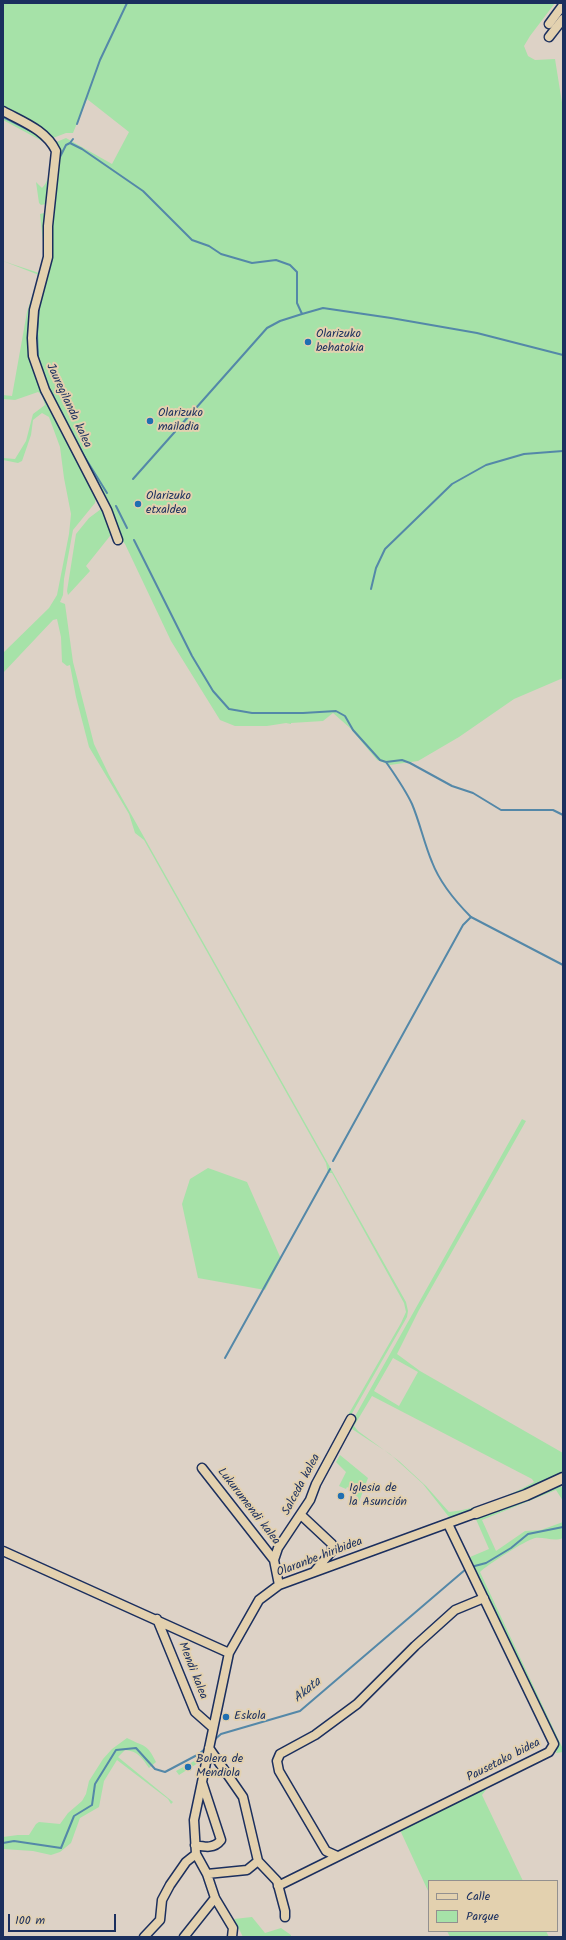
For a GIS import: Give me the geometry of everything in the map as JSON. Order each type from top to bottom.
[{"type":"street","points":[[548,24],[563,6]]},
{"type":"street","points":[[548,37],[563,19]]},
{"type":"street","name":"Jauregilanda kalea","points":[[3,111],[44,134],[52,143],[56,151],[48,226],[48,257],[34,310],[32,338],[33,356],[45,390],[107,510],[118,540]]},
{"type":"street","name":"Salceda kalea","points":[[274,1560],[278,1548],[301,1515],[351,1419]]},
{"type":"street","name":"Lukurumendi kalea","points":[[202,1468],[274,1560]]},
{"type":"street","points":[[476,1514],[526,1495],[563,1478]]},
{"type":"street","name":"Olaranbe hiribidea","points":[[196,1854],[194,1820],[212,1726],[229,1653],[259,1600],[279,1585],[476,1514]]},
{"type":"street","points":[[301,1515],[332,1544],[332,1551],[313,1574]]},
{"type":"street","name":"Pausetako bidea","points":[[278,1886],[549,1752],[554,1744],[448,1524]]},
{"type":"street","points":[[3,1550],[158,1619],[229,1653]]},
{"type":"street","points":[[274,1560],[279,1585]]},
{"type":"street","points":[[337,1856],[326,1851],[279,1771],[278,1761],[280,1754],[315,1735],[357,1704],[414,1646],[455,1610],[484,1598]]},
{"type":"street","name":"Mendi kalea","points":[[158,1619],[195,1712],[212,1726]]},
{"type":"street","points":[[209,1748],[242,1798],[258,1861],[277,1881],[286,1911],[285,1917]]},
{"type":"street","points":[[195,1845],[207,1848],[218,1844],[221,1840],[202,1782]]},
{"type":"street","points":[[144,1937],[160,1920],[162,1900],[170,1885],[186,1862],[196,1854],[207,1874],[215,1898],[233,1928],[232,1937]]},
{"type":"street","points":[[207,1874],[247,1870],[258,1861]]},
{"type":"street","points":[[184,1937],[215,1898]]},
{"type":"green space","points":[[3,3],[555,3],[524,46],[528,56],[535,60],[555,59],[563,109],[563,678],[514,699],[459,737],[418,761],[390,765],[377,760],[350,728],[333,713],[323,721],[291,724],[286,723],[267,726],[235,726],[220,720],[171,641],[125,544],[114,531],[86,566],[90,571],[68,595],[67,591],[76,534],[89,518],[101,509],[96,497],[95,503],[73,530],[64,579],[63,595],[60,602],[65,604],[73,662],[94,744],[109,775],[406,1302],[408,1311],[407,1317],[346,1424],[344,1422],[401,1323],[406,1312],[404,1303],[332,1173],[328,1173],[326,1163],[144,840],[135,833],[129,814],[89,747],[76,697],[70,665],[67,666],[62,662],[61,637],[57,619],[53,620],[3,673],[3,653],[49,608],[57,595],[69,534],[71,514],[60,447],[49,417],[42,413],[33,420],[31,435],[22,461],[18,463],[3,460],[3,458],[15,459],[26,441],[33,414],[45,405],[42,395],[38,392],[15,400],[3,399],[3,395],[12,396],[27,312],[39,275],[3,261],[39,273],[44,252],[40,214],[44,213],[46,204],[41,205],[39,203],[36,182],[42,188],[46,183],[54,143],[66,138],[112,164],[129,132],[87,99],[73,133],[66,133],[53,138],[3,109]]},
{"type":"green space","points":[[3,115],[43,137],[42,141],[3,120]]},
{"type":"green space","points":[[522,1119],[526,1121],[419,1310],[397,1354],[420,1371],[563,1453],[563,1476],[475,1511],[449,1517],[423,1484],[392,1456],[426,1486],[449,1512],[482,1505],[534,1482],[532,1479],[372,1396],[354,1426],[358,1431],[384,1450],[349,1427]],"holes":[[[393,1358],[418,1372],[399,1406],[374,1391]]]},
{"type":"green space","points":[[208,1168],[247,1182],[281,1259],[265,1290],[198,1278],[182,1204],[190,1179]]},
{"type":"green space","points":[[340,1455],[368,1478],[359,1502],[358,1497],[354,1495],[355,1491],[347,1487],[346,1489],[339,1486],[346,1472],[336,1462]]},
{"type":"green space","points":[[560,1484],[563,1490],[563,1501],[556,1490],[482,1520],[496,1551],[525,1531],[541,1530],[563,1522],[563,1538],[556,1540],[535,1538],[530,1540],[507,1553],[480,1572],[562,1747],[563,1752],[556,1753],[558,1746],[470,1557],[489,1549],[475,1517]]},
{"type":"green space","points":[[3,1546],[125,1601],[3,1548]]},
{"type":"green space","points":[[127,1738],[147,1748],[156,1762],[149,1768],[142,1758],[136,1753],[125,1750],[118,1757],[173,1802],[171,1804],[168,1799],[117,1760],[104,1781],[99,1807],[80,1818],[71,1843],[60,1852],[51,1855],[33,1851],[3,1849],[3,1837],[29,1835],[39,1822],[60,1824],[68,1813],[82,1801],[86,1794],[89,1781],[103,1759],[112,1749]]},
{"type":"green space","name":"Bolera de Mendiola","points":[[196,1760],[198,1763],[179,1775],[176,1771]]},
{"type":"green space","points":[[489,1786],[482,1795],[523,1880],[428,1880],[428,1891],[400,1830]]},
{"type":"green space","points":[[252,1917],[265,1933],[281,1928],[291,1935],[291,1937],[243,1937],[234,1919]]},
{"type":"green space","points":[[448,1932],[546,1932],[549,1937],[450,1937]]},
{"type":"waterway","points":[[77,124],[100,60],[127,3]]},
{"type":"waterway","points":[[3,117],[35,133]]},
{"type":"waterway","points":[[73,139],[70,143],[82,149],[143,191],[192,240],[209,246],[221,254],[252,263],[276,260],[290,265],[297,272],[297,303],[302,314],[280,321],[267,328],[133,479]]},
{"type":"waterway","points":[[58,161],[66,145],[70,143]]},
{"type":"waterway","points":[[45,284],[51,259]]},
{"type":"waterway","points":[[38,359],[37,334],[39,305]]},
{"type":"waterway","points":[[302,314],[323,308],[391,318],[477,333],[563,355]]},
{"type":"waterway","points":[[47,386],[53,396]]},
{"type":"waterway","points":[[79,448],[107,493]]},
{"type":"waterway","points":[[371,589],[376,568],[385,549],[452,484],[486,465],[524,454],[563,451]]},
{"type":"waterway","points":[[116,506],[127,528]]},
{"type":"waterway","points":[[134,540],[192,656],[213,691],[229,709],[252,713],[303,713],[336,711],[345,716],[353,730],[380,760],[386,762],[402,760],[410,763],[452,786],[473,793],[501,810],[553,810],[563,815]]},
{"type":"waterway","points":[[386,762],[412,804],[435,870],[459,905],[471,917],[563,965]]},
{"type":"waterway","points":[[333,1161],[463,925],[471,917]]},
{"type":"waterway","points":[[225,1358],[330,1169]]},
{"type":"waterway","name":"Akata","points":[[471,1567],[486,1563],[511,1548],[528,1534],[563,1527]]},
{"type":"waterway","name":"Akata","points":[[213,1741],[221,1734],[300,1711],[466,1569]]},
{"type":"waterway","name":"Akata","points":[[3,1843],[14,1841],[61,1848],[74,1816],[92,1805],[95,1784],[116,1750],[136,1748],[155,1769],[165,1772],[199,1754],[206,1748]]},
{"type":"place","name":"Olarizuko behatokia","points":[[308,342]]},
{"type":"place","name":"Olarizuko mailadia","points":[[150,421]]},
{"type":"place","name":"Olarizuko etxaldea","points":[[138,504]]},
{"type":"place","name":"Iglesia de la Asunción","points":[[341,1496]]},
{"type":"place","name":"Eskola","points":[[226,1717]]},
{"type":"place","name":"Bolera de Mendiola","points":[[188,1767]]}]
